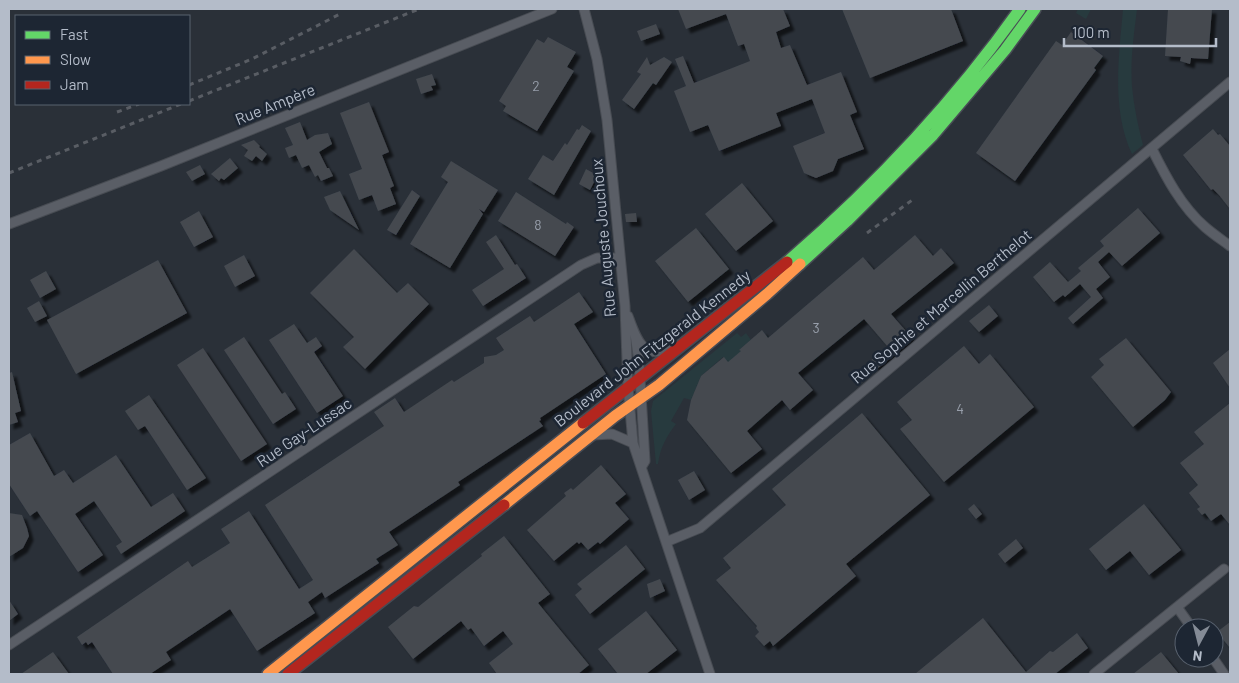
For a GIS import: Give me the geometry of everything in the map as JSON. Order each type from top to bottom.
[{"type":"main road","name":"Boulevard John Fitzgerald Kennedy","points":[[268,674],[783,265],[838,216],[927,125],[996,43],[1020,9]]},
{"type":"main road","name":"Boulevard John Fitzgerald Kennedy","points":[[288,674],[629,406],[659,385],[767,294],[847,221],[933,135],[1005,50],[1035,9]]},
{"type":"street","name":"Rue Ampère","points":[[9,224],[161,166],[552,9]]},
{"type":"street","name":"Rue Auguste Jouchoux","points":[[584,9],[598,59],[607,120],[625,306],[632,442],[642,466],[710,674]]},
{"type":"street","name":"Rue Sophie et Marcellin Berthelot","points":[[666,542],[700,528],[1230,82]]},
{"type":"street","points":[[1152,149],[1173,189],[1190,211],[1204,226],[1230,246]]},
{"type":"street","name":"Rue Gay-Lussac","points":[[9,645],[581,265],[596,258],[620,258]]},
{"type":"street","name":"Rue Auguste Jouchoux","points":[[625,306],[634,334],[639,362],[644,461],[642,466]]},
{"type":"street","points":[[634,334],[642,347],[652,352],[667,351],[682,346]]},
{"type":"street","points":[[593,435],[612,434],[632,442]]},
{"type":"street","points":[[1094,674],[1224,570]]},
{"type":"street","points":[[1177,607],[1185,618]]},
{"type":"green space","points":[[1078,9],[1091,9],[1086,19],[1076,13]]},
{"type":"green space","points":[[1123,9],[1137,9],[1132,87],[1143,145],[1132,154],[1125,137],[1119,101],[1118,83]]},
{"type":"green space","points":[[737,333],[741,337],[746,333],[751,340],[739,350],[741,351],[731,366],[723,357],[701,376],[691,400],[684,398],[671,421],[676,424],[664,443],[658,464],[656,464],[651,411],[653,401]]},
{"type":"building","points":[[678,9],[783,9],[790,26],[776,32],[781,48],[790,45],[807,85],[841,72],[857,112],[850,115],[864,149],[838,159],[833,171],[816,178],[804,173],[793,146],[825,133],[812,99],[776,113],[781,126],[719,151],[708,125],[690,132],[674,91],[686,86],[675,59],[683,56],[694,83],[750,61],[744,44],[738,46],[726,14],[686,29]]},
{"type":"building","points":[[842,9],[951,9],[963,41],[870,78]]},
{"type":"building","points":[[1168,9],[1212,9],[1208,59],[1191,58],[1190,64],[1180,61],[1181,57],[1165,56]]},
{"type":"building","points":[[656,24],[660,34],[641,41],[637,31]]},
{"type":"building","points":[[1071,32],[1103,56],[1094,68],[1096,70],[1015,181],[976,153],[1056,41],[1062,45]]},
{"type":"building","points":[[548,37],[576,52],[567,67],[574,71],[537,131],[503,111],[506,106],[499,101],[537,39],[544,43]]},
{"type":"building","points":[[647,57],[650,65],[664,57],[672,62],[656,85],[653,83],[634,109],[622,100],[641,74],[637,72]]},
{"type":"building","points":[[432,74],[436,85],[431,86],[433,90],[421,94],[416,79]]},
{"type":"building","points":[[369,102],[389,152],[382,155],[394,186],[390,188],[396,204],[378,211],[372,195],[359,200],[349,174],[362,169],[340,113]]},
{"type":"building","points":[[300,122],[307,140],[315,135],[328,133],[332,144],[319,152],[333,176],[321,181],[318,175],[315,177],[309,165],[302,168],[296,155],[289,158],[285,148],[293,145],[285,128]]},
{"type":"building","points":[[582,125],[591,131],[554,195],[528,179],[543,155],[553,161],[565,143],[567,145],[577,129],[579,130]]},
{"type":"building","points":[[1213,129],[1230,146],[1230,209],[1213,189],[1211,190],[1183,155]]},
{"type":"building","points":[[254,140],[267,154],[262,161],[256,156],[252,161],[244,156],[248,150],[241,145]]},
{"type":"building","points":[[230,158],[238,168],[224,180],[221,178],[219,181],[211,174]]},
{"type":"building","points":[[451,161],[498,190],[484,212],[479,209],[483,214],[450,268],[410,244],[448,182],[441,177]]},
{"type":"building","points":[[200,165],[205,174],[192,181],[186,172]]},
{"type":"building","points":[[586,169],[595,174],[596,178],[590,190],[579,184]]},
{"type":"building","points":[[742,183],[773,221],[736,251],[705,214]]},
{"type":"building","points":[[412,190],[420,196],[396,235],[387,230]]},
{"type":"building","points":[[340,191],[359,230],[330,210],[324,197]]},
{"type":"building","points":[[516,192],[566,224],[567,222],[574,227],[555,256],[498,221]]},
{"type":"building","points":[[1138,208],[1160,233],[1122,266],[1109,252],[1098,262],[1110,277],[1096,289],[1103,298],[1073,324],[1068,318],[1091,297],[1080,284],[1065,297],[1063,295],[1054,302],[1033,277],[1050,262],[1068,282],[1081,271],[1078,268],[1104,246],[1100,241]]},
{"type":"building","points":[[199,211],[213,237],[194,247],[180,222]]},
{"type":"building","points":[[636,213],[637,222],[626,222],[625,214]]},
{"type":"building","points":[[696,228],[729,269],[688,302],[655,261]]},
{"type":"building","points":[[496,235],[515,265],[517,264],[526,278],[483,306],[472,290],[504,269],[486,242]]},
{"type":"building","points":[[915,235],[933,256],[941,248],[954,263],[891,314],[913,339],[877,369],[870,361],[888,347],[864,319],[798,373],[813,390],[790,410],[782,400],[747,431],[762,449],[731,473],[687,420],[691,400],[701,376],[724,357],[728,362],[762,330],[768,338],[863,257],[874,270]]},
{"type":"building","points":[[354,249],[397,293],[408,283],[429,304],[365,369],[343,347],[354,337],[310,293]]},
{"type":"building","points":[[244,255],[255,276],[235,287],[224,266]]},
{"type":"building","points":[[158,260],[187,313],[76,374],[47,320]]},
{"type":"building","points":[[46,271],[56,289],[40,298],[30,280]]},
{"type":"building","points":[[579,292],[593,312],[574,324],[606,374],[540,418],[541,420],[539,421],[543,426],[458,482],[460,485],[389,532],[398,545],[376,559],[379,563],[325,598],[322,592],[308,602],[315,613],[257,651],[230,609],[166,652],[171,660],[150,674],[113,674],[92,642],[88,645],[86,642],[82,645],[77,637],[188,561],[192,567],[230,543],[221,529],[249,511],[299,589],[313,580],[265,505],[384,426],[374,412],[395,398],[404,412],[452,380],[454,382],[484,363],[484,357],[496,355],[504,350],[496,338],[530,316],[534,322]]},
{"type":"building","points":[[39,301],[47,316],[35,322],[27,308]]},
{"type":"building","points":[[989,305],[998,316],[979,332],[969,321]]},
{"type":"building","points":[[294,324],[307,343],[316,337],[322,346],[314,352],[343,396],[317,413],[269,340]]},
{"type":"building","points":[[244,337],[282,394],[285,392],[296,409],[273,424],[224,350]]},
{"type":"building","points":[[1126,338],[1171,392],[1165,400],[1133,427],[1091,377],[1104,365],[1099,359]]},
{"type":"building","points":[[964,346],[979,364],[990,354],[1034,407],[944,482],[900,429],[912,420],[897,402]]},
{"type":"building","points":[[203,348],[267,444],[241,461],[177,365]]},
{"type":"building","points":[[1230,349],[1230,388],[1213,363]]},
{"type":"building","points":[[12,372],[21,411],[15,413],[18,422],[9,425],[9,373]]},
{"type":"building","points":[[149,395],[206,478],[187,490],[145,426],[138,430],[125,411]]},
{"type":"building","points":[[1230,403],[1230,525],[1221,514],[1211,521],[1205,513],[1202,515],[1197,509],[1200,507],[1189,493],[1198,485],[1180,463],[1204,444],[1194,432]]},
{"type":"building","points":[[862,413],[930,495],[846,564],[856,576],[773,646],[770,641],[764,646],[755,636],[759,632],[756,628],[757,626],[716,580],[731,568],[723,558],[786,505],[772,489]]},
{"type":"building","points":[[30,433],[54,476],[64,470],[73,483],[116,455],[151,507],[173,493],[185,511],[121,554],[116,546],[122,542],[94,501],[75,514],[103,555],[78,572],[37,511],[30,516],[9,484],[9,445]]},
{"type":"building","points":[[601,465],[626,494],[615,503],[629,519],[600,544],[598,542],[588,550],[581,542],[579,544],[577,542],[554,561],[527,530],[566,496],[564,493],[571,488],[573,490]]},
{"type":"building","points":[[694,471],[705,490],[689,500],[678,480]]},
{"type":"building","points":[[974,504],[982,514],[976,519],[968,509]]},
{"type":"building","points":[[1144,504],[1181,550],[1149,575],[1130,551],[1106,570],[1089,549]]},
{"type":"building","points":[[9,513],[22,515],[29,536],[23,548],[9,557]]},
{"type":"building","points":[[504,536],[550,594],[538,603],[589,665],[578,674],[497,674],[489,663],[513,644],[503,631],[484,646],[471,628],[468,630],[461,621],[413,659],[388,627],[414,606],[418,607]]},
{"type":"building","points":[[1016,539],[1023,548],[1005,563],[998,554]]},
{"type":"building","points":[[626,545],[645,569],[590,614],[575,595],[582,589],[577,584]]},
{"type":"building","points":[[660,579],[665,591],[650,598],[647,584]]},
{"type":"building","points":[[9,600],[18,614],[9,621]]},
{"type":"building","points":[[646,611],[677,650],[646,674],[618,674],[598,649]]},
{"type":"building","points":[[983,618],[1026,672],[1050,651],[1053,652],[1077,633],[1088,648],[1055,674],[915,674]]},
{"type":"building","points":[[1230,622],[1230,648],[1224,641],[1224,627]]},
{"type":"building","points":[[53,652],[69,674],[21,674]]},
{"type":"building","points":[[1161,652],[1179,674],[1133,674]]},
{"type":"railway","points":[[190,101],[419,9]]},
{"type":"railway","points":[[190,85],[252,59],[342,13]]},
{"type":"railway","points":[[117,112],[136,105]]},
{"type":"railway","points":[[9,173],[179,105]]},
{"type":"railway","points":[[867,233],[915,198]]},
{"type":"traffic: fast","points":[[787,262],[819,234],[911,143],[995,44],[1020,9]]},
{"type":"traffic: fast","points":[[800,264],[847,221],[933,135],[1005,50],[1035,9]]},
{"type":"traffic: slow","points":[[504,505],[615,416],[659,385],[800,264]]},
{"type":"traffic: slow","points":[[268,674],[583,423]]},
{"type":"traffic: jam","points":[[583,423],[787,262]]},
{"type":"traffic: jam","points":[[288,674],[504,505]]}]
